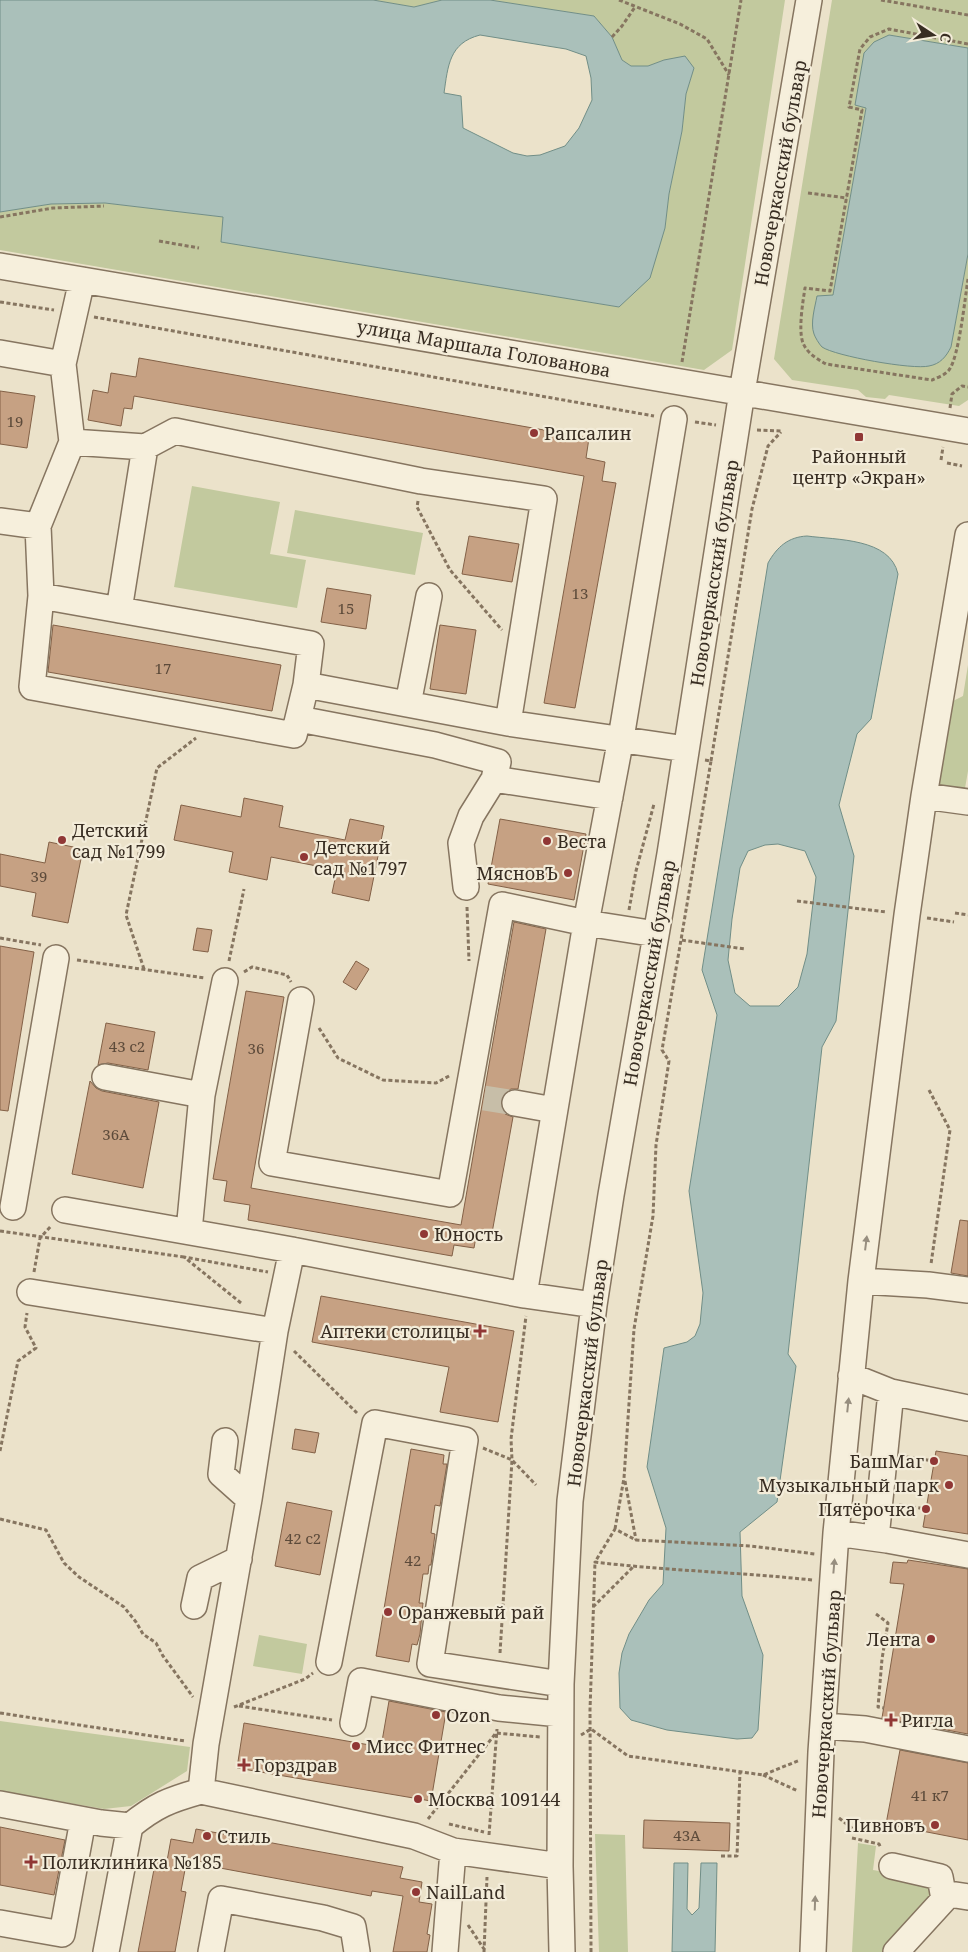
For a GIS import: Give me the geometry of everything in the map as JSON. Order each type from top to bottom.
[{"type":"street","name":"Новочеркасский бульвар","points":[[562,1952],[560,1684],[570,1501],[594,1305],[610,1195],[656,934],[686,749],[736,428],[809,0]]},
{"type":"street","name":"улица Маршала Голованова","points":[[0,266],[968,431]]},
{"type":"street","points":[[41,596],[311,644],[306,685],[294,735],[32,687],[41,596],[38,526],[72,442],[63,364],[82,280]]},
{"type":"street","points":[[0,353],[63,364]]},
{"type":"street","points":[[526,1295],[554,1110],[586,923],[621,738],[674,419]]},
{"type":"street","points":[[72,442],[145,447],[176,431],[421,481],[544,499],[508,723]]},
{"type":"street","points":[[119,610],[145,447]]},
{"type":"street","points":[[0,521],[38,526]]},
{"type":"street","name":"Новочеркасский бульвар","points":[[813,1952],[821,1752],[835,1545],[861,1281],[907,914],[924,796],[968,535]]},
{"type":"street","points":[[408,704],[429,596]]},
{"type":"street","points":[[306,685],[508,723],[686,749]]},
{"type":"street","points":[[299,719],[435,745],[498,762],[494,779],[471,816],[461,843],[466,887]]},
{"type":"street","points":[[494,779],[610,797]]},
{"type":"street","points":[[924,796],[968,802]]},
{"type":"street","points":[[301,1000],[272,1163],[450,1194],[476,1096],[474,1062],[502,905],[586,923],[656,934]]},
{"type":"street","points":[[13,1207],[56,958]]},
{"type":"street","points":[[189,1231],[202,1095],[225,981]]},
{"type":"street","points":[[105,1076],[202,1095]]},
{"type":"street","points":[[515,1103],[554,1110]]},
{"type":"street","points":[[65,1210],[189,1231],[526,1295],[594,1305]]},
{"type":"street","points":[[201,1791],[208,1734],[249,1499],[275,1330],[292,1250]]},
{"type":"street","points":[[861,1281],[928,1285],[968,1290]]},
{"type":"street","points":[[30,1292],[275,1330]]},
{"type":"street","points":[[851,1376],[891,1392],[968,1408]]},
{"type":"street","points":[[876,1538],[891,1392]]},
{"type":"street","points":[[329,1662],[375,1424],[465,1440],[430,1664],[560,1684]]},
{"type":"street","points":[[225,1441],[220,1474],[249,1499]]},
{"type":"street","points":[[835,1545],[876,1538],[968,1555]]},
{"type":"street","points":[[194,1606],[200,1578],[238,1559]]},
{"type":"street","points":[[353,1723],[361,1681],[499,1708],[561,1726]]},
{"type":"street","points":[[824,1726],[865,1730],[968,1749]]},
{"type":"street","points":[[106,1952],[130,1826],[148,1812],[170,1799],[201,1791],[414,1836],[453,1851],[560,1866]]},
{"type":"street","points":[[0,1804],[83,1820],[130,1826]]},
{"type":"street","points":[[0,1923],[62,1934],[83,1820]]},
{"type":"street","points":[[445,1952],[453,1851]]},
{"type":"street","points":[[892,1866],[940,1877],[956,1898],[896,1952]]},
{"type":"street","points":[[211,1952],[220,1899],[323,1918],[352,1927],[357,1952]]},
{"type":"path","points":[[618,0],[680,24],[707,39],[729,76]]},
{"type":"path","points":[[682,365],[741,0]]},
{"type":"path","points":[[881,0],[968,15]]},
{"type":"path","points":[[612,37],[635,7]]},
{"type":"path","points":[[968,44],[889,28],[870,37],[860,49],[849,107],[862,110],[830,292],[805,288],[801,317],[802,343],[812,355],[826,364],[932,380],[940,377],[949,370],[955,354],[968,279]]},
{"type":"path","points":[[808,193],[846,198]]},
{"type":"path","points":[[0,218],[53,208],[104,206]]},
{"type":"path","points":[[159,241],[200,248]]},
{"type":"path","points":[[0,302],[674,419],[736,428],[781,431],[768,446],[752,509],[711,761]]},
{"type":"path","points":[[950,409],[952,394],[962,386],[968,387]]},
{"type":"path","points":[[941,460],[944,444]]},
{"type":"path","points":[[947,464],[962,466]]},
{"type":"path","points":[[421,481],[417,507],[450,570],[520,650]]},
{"type":"path","points":[[144,969],[126,915],[157,768],[219,722]]},
{"type":"path","points":[[225,981],[244,889]]},
{"type":"path","points":[[797,901],[889,912]]},
{"type":"path","points":[[955,913],[968,916]]},
{"type":"path","points":[[920,917],[954,922]]},
{"type":"path","points":[[0,938],[41,944],[56,958],[225,981],[252,967],[287,975],[338,1058],[383,1080],[436,1083],[474,1062]]},
{"type":"path","points":[[590,1952],[590,1729],[595,1562],[615,1529],[624,1478],[634,1329],[653,1216],[656,1145],[669,1061],[662,1050],[681,940]]},
{"type":"path","points":[[696,942],[745,949]]},
{"type":"path","points":[[928,1285],[950,1130],[930,1090]]},
{"type":"path","points":[[0,1232],[184,1257],[286,1275]]},
{"type":"path","points":[[0,1450],[18,1361],[36,1348],[25,1327],[40,1238]]},
{"type":"path","points":[[184,1257],[245,1306]]},
{"type":"path","points":[[499,1675],[512,1460],[511,1440],[526,1295]]},
{"type":"path","points":[[275,1330],[353,1411],[375,1424]]},
{"type":"path","points":[[465,1440],[512,1460],[536,1485]]},
{"type":"path","points":[[898,1456],[934,1462]]},
{"type":"path","points":[[624,1478],[636,1540]]},
{"type":"path","points":[[891,1504],[926,1509]]},
{"type":"path","points":[[0,1519],[46,1530],[64,1563],[79,1577],[124,1607],[136,1622],[142,1634],[156,1643],[183,1683],[208,1734]]},
{"type":"path","points":[[615,1529],[636,1540],[751,1546],[835,1545]]},
{"type":"path","points":[[595,1562],[645,1568],[750,1573],[833,1583]]},
{"type":"path","points":[[593,1607],[634,1566]]},
{"type":"path","points":[[876,1614],[888,1623],[882,1659],[878,1707],[884,1708]]},
{"type":"path","points":[[238,1706],[353,1723]]},
{"type":"path","points":[[484,1952],[488,1856],[499,1708]]},
{"type":"path","points":[[0,1713],[208,1734]]},
{"type":"path","points":[[496,1732],[528,1737],[561,1726],[578,1736],[590,1729]]},
{"type":"path","points":[[590,1729],[628,1756],[740,1772],[763,1774],[821,1752]]},
{"type":"path","points":[[414,1836],[496,1732]]},
{"type":"path","points":[[721,1856],[737,1856],[740,1772]]},
{"type":"path","points":[[852,1838],[878,1844],[892,1866]]},
{"type":"green space","points":[[373,0],[442,0],[414,7]]},
{"type":"green space","points":[[490,0],[785,0],[732,350],[704,370],[0,250],[0,212],[51,204],[105,203],[223,217],[222,242],[619,307],[658,246],[665,228],[669,194],[682,131],[686,94],[694,68],[664,60],[648,66],[631,66],[622,60],[612,37],[594,16]]},
{"type":"green space","points":[[832,0],[968,0],[968,48],[889,35],[855,105],[866,107],[833,296],[817,296],[951,347],[968,254],[968,400],[959,406],[889,395],[885,399],[866,397],[858,390],[792,380],[774,359]]},
{"type":"green space","points":[[192,486],[280,502],[270,554],[306,560],[297,608],[174,587]]},
{"type":"green space","points":[[295,510],[423,533],[415,575],[287,553]]},
{"type":"green space","points":[[968,665],[968,771],[964,794],[937,791],[951,702],[963,696]]},
{"type":"green space","points":[[259,1635],[307,1644],[302,1674],[253,1666]]},
{"type":"green space","points":[[0,1721],[190,1747],[187,1771],[131,1806],[104,1809],[0,1791]]},
{"type":"green space","points":[[595,1834],[625,1835],[628,1952],[599,1952]]},
{"type":"green space","points":[[858,1843],[876,1846],[873,1870],[927,1879],[937,1891],[887,1952],[852,1952]]},
{"type":"water","points":[[0,0],[373,0],[414,7],[442,0],[490,0],[594,16],[612,37],[622,60],[631,66],[648,66],[664,60],[685,56],[694,68],[686,94],[682,131],[669,194],[665,228],[650,278],[619,307],[221,242],[223,217],[105,203],[51,204],[0,212]],"holes":[[[480,35],[566,49],[586,56],[591,78],[592,100],[579,128],[565,146],[540,155],[527,156],[513,153],[463,128],[461,96],[444,93],[449,65],[456,50],[462,44]]]},
{"type":"water","points":[[889,35],[968,48],[968,254],[951,347],[942,360],[936,364],[920,367],[857,358],[830,351],[821,346],[815,337],[812,325],[817,296],[833,295],[866,108],[855,105],[864,53],[874,42]]},
{"type":"water","points":[[794,538],[847,540],[874,547],[885,553],[893,562],[898,574],[871,719],[857,734],[839,805],[854,856],[836,1021],[822,1047],[788,1354],[796,1366],[777,1502],[740,1532],[742,1596],[763,1655],[758,1730],[752,1738],[737,1739],[667,1730],[631,1720],[620,1708],[619,1673],[622,1653],[629,1634],[649,1600],[663,1584],[666,1528],[647,1467],[664,1348],[687,1342],[695,1336],[700,1324],[703,1293],[689,1191],[717,1015],[702,970],[768,563],[779,548]],"holes":[[[778,844],[805,851],[816,877],[807,954],[798,987],[779,1006],[750,1006],[735,993],[728,960],[740,868],[748,851],[765,845]]]},
{"type":"water","points":[[674,1863],[688,1863],[687,1909],[692,1915],[699,1908],[701,1863],[717,1863],[715,1952],[672,1952]]},
{"type":"building","points":[[139,358],[589,438],[586,458],[605,462],[602,481],[616,483],[575,708],[544,703],[584,476],[134,396],[132,409],[124,408],[121,426],[88,420],[93,390],[108,393],[111,373],[136,377]]},
{"type":"building","points":[[0,391],[35,396],[27,448],[0,444]]},
{"type":"building","points":[[469,536],[519,544],[512,582],[462,574]]},
{"type":"building","points":[[327,588],[371,595],[366,629],[321,622]]},
{"type":"building","points":[[53,625],[281,665],[272,711],[48,672]]},
{"type":"building","points":[[440,625],[476,630],[466,694],[430,689]]},
{"type":"building","points":[[244,798],[283,806],[279,827],[345,840],[350,819],[384,826],[369,901],[332,893],[337,870],[271,857],[267,880],[229,872],[233,852],[174,840],[181,805],[241,817]]},
{"type":"building","points":[[500,819],[586,834],[574,900],[488,884]]},
{"type":"building","points":[[49,842],[83,849],[68,923],[32,916],[36,893],[0,886],[0,854],[45,863]]},
{"type":"building","points":[[514,922],[546,929],[518,1089],[511,1089],[504,1093],[501,1101],[505,1114],[513,1117],[492,1233],[477,1231],[474,1248],[454,1245],[452,1256],[248,1220],[250,1205],[224,1201],[227,1181],[213,1179],[246,991],[284,997],[251,1188],[461,1225]]},
{"type":"building","points":[[197,928],[212,930],[208,952],[193,950]]},
{"type":"building","points":[[0,946],[34,952],[8,1111],[0,1110]]},
{"type":"building","points":[[356,961],[369,969],[356,990],[343,982]]},
{"type":"building","points":[[106,1023],[155,1032],[148,1070],[108,1063],[98,1065]]},
{"type":"building","points":[[90,1081],[96,1088],[102,1091],[159,1102],[143,1188],[72,1174]]},
{"type":"building","points":[[960,1220],[968,1221],[968,1276],[951,1273]]},
{"type":"building","points":[[321,1296],[514,1331],[498,1422],[440,1412],[449,1367],[312,1342]]},
{"type":"building","points":[[295,1429],[319,1433],[315,1453],[292,1449]]},
{"type":"building","points":[[411,1449],[444,1455],[443,1464],[447,1464],[440,1506],[435,1505],[431,1533],[435,1534],[431,1565],[429,1565],[428,1574],[423,1574],[419,1603],[423,1603],[420,1634],[417,1645],[412,1644],[409,1662],[376,1656]]},
{"type":"building","name":"Музыкальный парк","points":[[936,1451],[968,1456],[968,1534],[923,1527]]},
{"type":"building","points":[[287,1502],[332,1511],[320,1575],[275,1566]]},
{"type":"building","name":"Лента","points":[[908,1560],[968,1569],[968,1734],[882,1718],[904,1584],[890,1583],[893,1562],[907,1563]]},
{"type":"building","points":[[389,1701],[446,1712],[431,1801],[237,1768],[244,1723],[381,1747]]},
{"type":"building","points":[[900,1750],[968,1763],[968,1840],[886,1824]]},
{"type":"building","points":[[644,1820],[730,1823],[729,1851],[643,1848]]},
{"type":"building","name":"Поликлиника №185","points":[[0,1827],[65,1840],[54,1895],[0,1885]]},
{"type":"building","points":[[196,1829],[403,1867],[400,1878],[422,1882],[419,1902],[432,1904],[427,1934],[430,1935],[427,1952],[393,1952],[403,1896],[372,1891],[371,1896],[220,1868],[220,1865],[187,1859],[181,1891],[186,1892],[175,1952],[138,1952],[156,1859],[167,1861],[171,1839],[193,1843]]},
{"type":"tunnel","points":[[484,1098],[515,1103]]},
{"type":"place","name":"Рапсалин","points":[[534,433]]},
{"type":"place","name":"Районный центр «Экран»","points":[[859,437]]},
{"type":"place","name":"Детский сад №1799","points":[[62,840]]},
{"type":"place","name":"Веста","points":[[547,841]]},
{"type":"place","name":"Детский сад №1797","points":[[304,857]]},
{"type":"place","name":"МясновЪ","points":[[568,873]]},
{"type":"place","name":"Юность","points":[[424,1234]]},
{"type":"place","name":"Аптеки столицы","points":[[480,1331]]},
{"type":"place","name":"БашМаг","points":[[934,1461]]},
{"type":"place","name":"Музыкальный парк","points":[[949,1485]]},
{"type":"place","name":"Пятёрочка","points":[[926,1509]]},
{"type":"place","name":"Оранжевый рай","points":[[388,1612]]},
{"type":"place","name":"Лента","points":[[931,1639]]},
{"type":"place","name":"Ozon","points":[[436,1715]]},
{"type":"place","name":"Ригла","points":[[891,1720]]},
{"type":"place","name":"Мисс Фитнес","points":[[356,1746]]},
{"type":"place","name":"Горздрав","points":[[244,1765]]},
{"type":"place","name":"Москва 109144","points":[[418,1799]]},
{"type":"place","name":"Пивновъ","points":[[935,1825]]},
{"type":"place","name":"Стиль","points":[[207,1836]]},
{"type":"place","name":"Поликлиника №185","points":[[31,1862]]},
{"type":"place","name":"NailLand","points":[[416,1892]]}]
